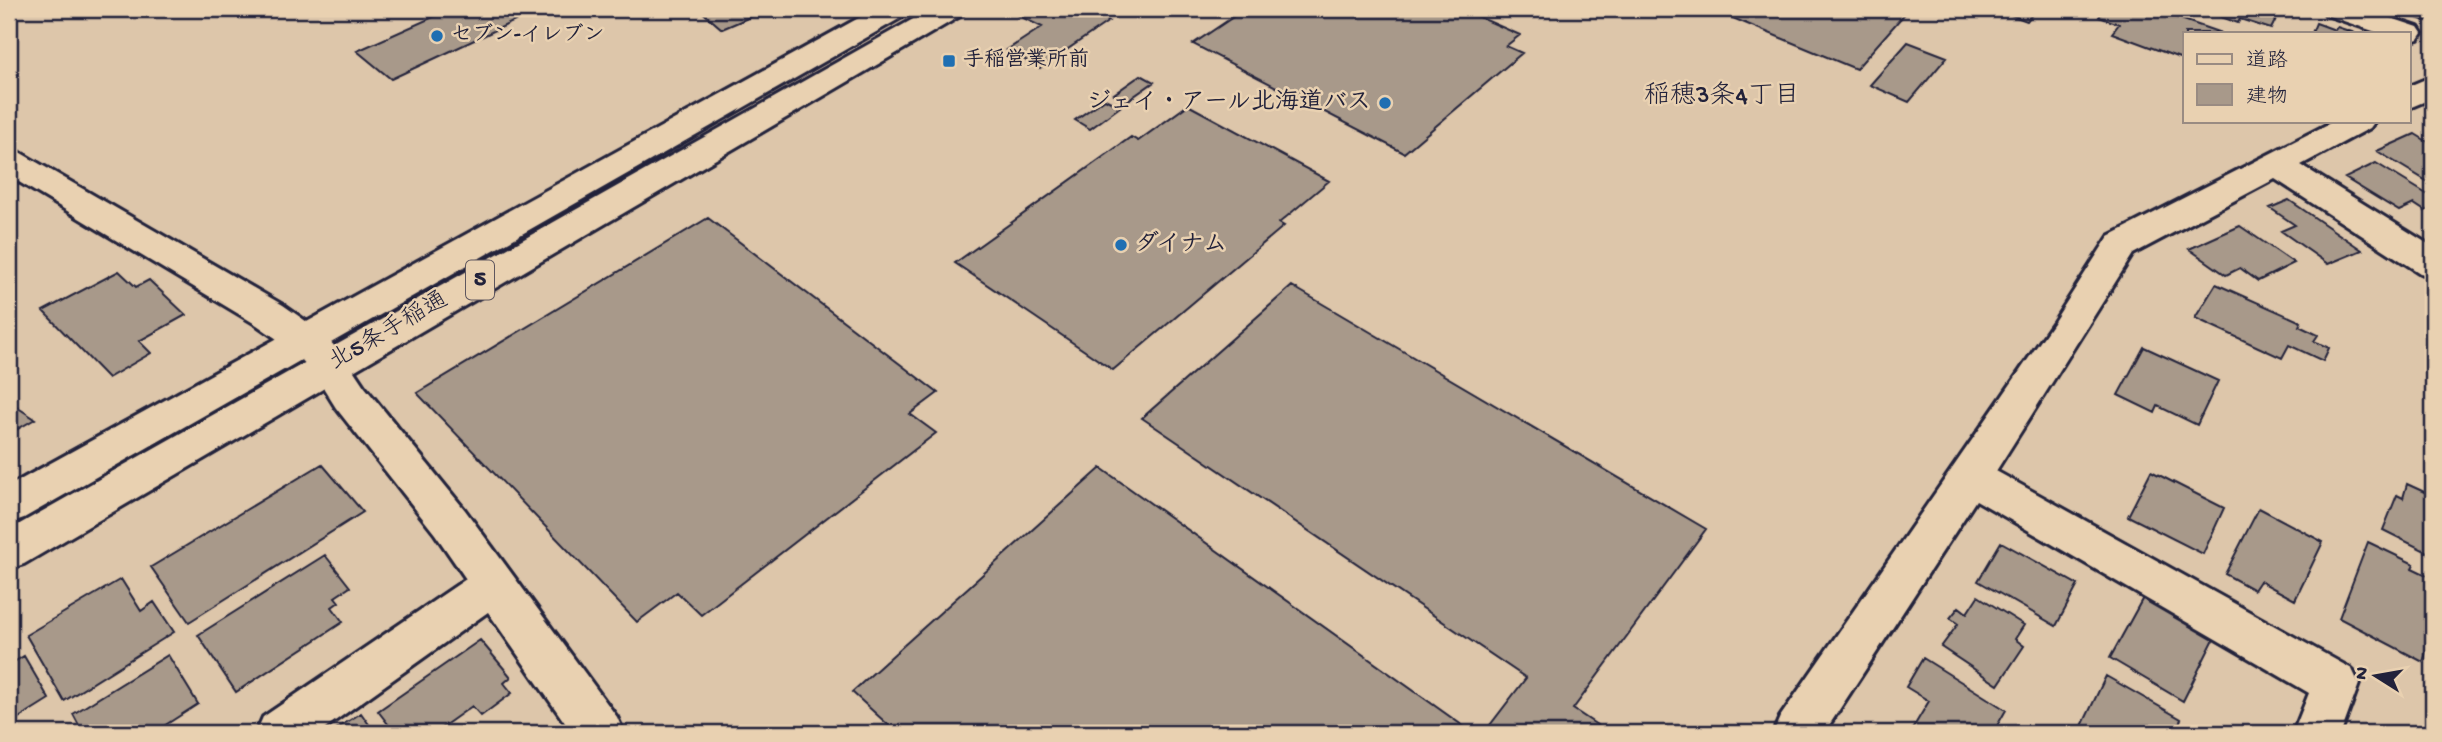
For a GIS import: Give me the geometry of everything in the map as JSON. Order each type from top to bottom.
[{"type":"main road","name":"北5条手稲通","points":[[9,551],[319,354],[896,9]]},
{"type":"main road","name":"北5条手稲通","points":[[9,506],[319,354],[951,9]]},
{"type":"main road","points":[[2336,9],[2402,32]]},
{"type":"main road","points":[[2410,35],[2433,42]]},
{"type":"main road","points":[[2410,98],[2433,86]]},
{"type":"main road","points":[[1797,733],[1971,477],[2121,245],[2357,122]]},
{"type":"main road","points":[[9,161],[271,315],[319,354],[450,522],[600,733]]},
{"type":"main road","points":[[2275,164],[2433,264]]},
{"type":"main road","points":[[1971,477],[2336,684],[2317,733]]},
{"type":"main road","points":[[280,733],[494,583]]},
{"type":"building","name":"セブン-イレブン","points":[[451,9],[500,9],[515,21],[391,79],[357,51]]},
{"type":"building","points":[[699,9],[769,9],[722,29]]},
{"type":"building","points":[[1030,9],[1094,9],[1109,21],[1040,68],[1007,50],[1042,27],[1019,16]]},
{"type":"building","name":"ジェイ・アール北海道バス","points":[[1245,9],[1461,9],[1520,35],[1506,46],[1522,53],[1404,153],[1193,44]]},
{"type":"building","points":[[1711,9],[1909,9],[1856,69]]},
{"type":"building","points":[[1995,9],[2036,9],[2027,21]]},
{"type":"building","points":[[2104,9],[2152,9],[2218,32],[2183,32],[2183,59],[2112,33],[2119,24],[2099,17]]},
{"type":"building","points":[[2212,9],[2267,9],[2271,10],[2269,15],[2277,17],[2271,29],[2240,19],[2238,23],[2210,13]]},
{"type":"building","points":[[2388,9],[2431,9],[2426,21]]},
{"type":"building","points":[[2316,23],[2335,30],[2337,27],[2352,32],[2312,32]]},
{"type":"building","points":[[1908,42],[1947,57],[1909,102],[1870,85]]},
{"type":"building","points":[[1141,75],[1154,82],[1127,101],[1114,94]]},
{"type":"building","points":[[1105,99],[1120,107],[1090,129],[1075,120]]},
{"type":"building","name":"ダイナム","points":[[1188,105],[1329,181],[1279,223],[1284,226],[1113,370],[955,263],[1131,137],[1138,141]]},
{"type":"building","points":[[2415,134],[2433,145],[2433,181],[2430,183],[2377,151]]},
{"type":"building","points":[[2376,163],[2433,198],[2433,206],[2425,211],[2414,204],[2399,211],[2345,178]]},
{"type":"building","points":[[2289,200],[2362,250],[2328,264],[2281,231],[2295,225],[2270,208]]},
{"type":"building","points":[[708,218],[938,393],[910,414],[936,433],[701,615],[677,592],[637,622],[417,393]]},
{"type":"building","points":[[2240,226],[2294,263],[2258,281],[2240,268],[2226,275],[2189,249]]},
{"type":"building","points":[[119,271],[136,287],[149,280],[186,315],[139,341],[151,353],[108,378],[43,311]]},
{"type":"building","points":[[2216,284],[2301,322],[2299,326],[2318,335],[2314,341],[2329,348],[2323,361],[2289,345],[2282,358],[2195,318]]},
{"type":"building","points":[[1292,286],[1706,529],[1573,709],[1600,727],[1596,733],[1484,733],[1526,678],[1142,418]]},
{"type":"building","points":[[2144,347],[2218,381],[2197,425],[2158,406],[2155,413],[2118,395]]},
{"type":"building","points":[[9,402],[35,419],[9,434]]},
{"type":"building","points":[[322,464],[363,512],[189,622],[151,567]]},
{"type":"building","points":[[1101,468],[1473,733],[897,733],[852,692]]},
{"type":"building","points":[[2151,471],[2224,508],[2203,554],[2128,516]]},
{"type":"building","points":[[2407,484],[2433,496],[2433,555],[2383,530],[2397,495],[2403,498]]},
{"type":"building","points":[[2259,508],[2323,542],[2295,600],[2260,581],[2254,590],[2225,574]]},
{"type":"building","points":[[2001,542],[2078,585],[2056,626],[1978,581]]},
{"type":"building","points":[[2368,542],[2414,564],[2412,568],[2433,578],[2433,632],[2423,662],[2339,618]]},
{"type":"building","points":[[325,555],[350,587],[335,597],[339,602],[332,607],[343,622],[236,692],[198,635]]},
{"type":"building","points":[[121,579],[141,611],[154,602],[174,632],[64,701],[26,635]]},
{"type":"building","points":[[1978,596],[2024,625],[2015,639],[2024,646],[1998,685],[1941,647],[1958,624],[1950,618],[1959,607],[1967,613]]},
{"type":"building","points":[[2144,596],[2215,637],[2183,701],[2110,658]]},
{"type":"building","points":[[480,640],[511,677],[504,683],[512,693],[481,716],[472,706],[434,733],[395,733],[378,711]]},
{"type":"building","points":[[168,655],[198,704],[153,733],[83,733],[73,714]]},
{"type":"building","points":[[24,656],[49,699],[9,724],[9,665]]},
{"type":"building","points":[[1923,658],[2006,710],[1993,733],[1910,733],[1929,701],[1906,687]]},
{"type":"building","points":[[2106,676],[2181,719],[2175,733],[2090,733],[2081,728]]},
{"type":"building","points":[[361,713],[375,733],[330,733]]},
{"type":"place","name":"セブン-イレブン","points":[[437,36]]},
{"type":"place","name":"手稲営業所前","points":[[949,61]]},
{"type":"place","name":"ジェイ・アール北海道バス","points":[[1385,103]]},
{"type":"place","name":"ダイナム","points":[[1121,245]]},
{"type":"district","name":"稲穂3条4丁目","points":[[1722,97]]}]
